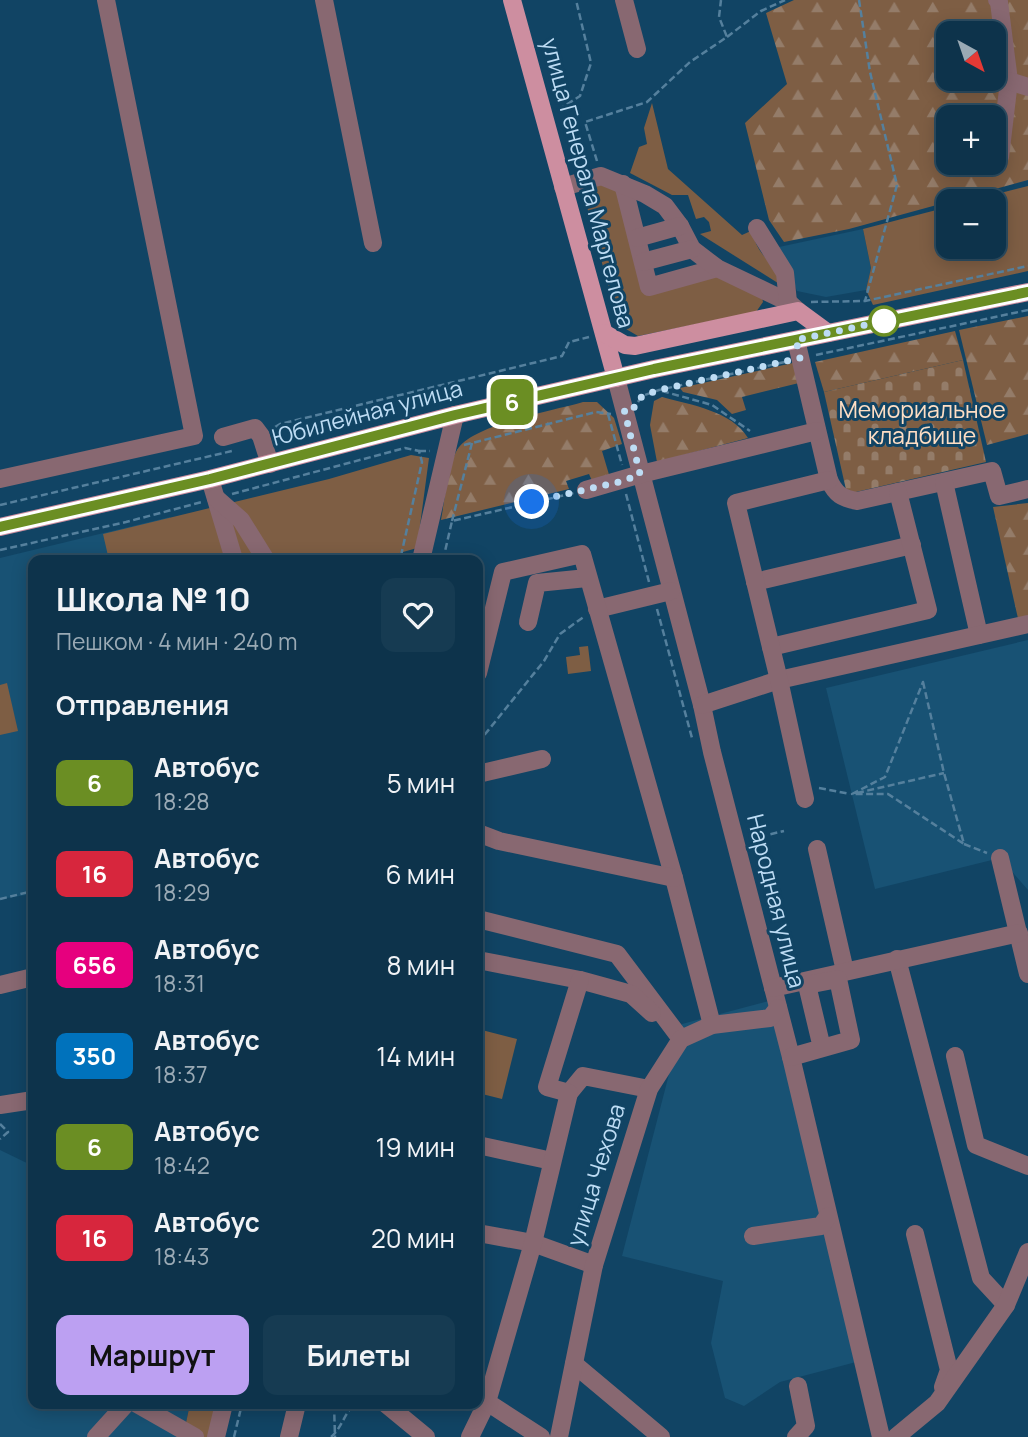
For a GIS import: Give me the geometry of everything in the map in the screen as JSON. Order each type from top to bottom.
[{"type":"main road","name":"улица Генерала Маргелова","points":[[512,0],[616,378]]},
{"type":"main road","name":"Юбилейная улица","points":[[0,527],[210,479],[455,415],[616,378],[1028,292]]},
{"type":"main road","points":[[604,333],[625,345],[635,346],[793,306],[828,333]]},
{"type":"street","points":[[0,479],[194,436],[106,0]]},
{"type":"street","points":[[324,0],[373,243]]},
{"type":"street","points":[[624,0],[636,49]]},
{"type":"street","points":[[996,0],[999,2],[1009,81],[1006,106]]},
{"type":"street","points":[[1009,81],[1028,88]]},
{"type":"street","points":[[563,187],[601,176],[623,184],[665,206],[692,249],[717,268],[793,306]]},
{"type":"street","points":[[623,184],[649,287],[717,268]]},
{"type":"street","points":[[637,238],[680,226]]},
{"type":"street","points":[[757,228],[785,273],[793,306]]},
{"type":"street","points":[[643,262],[692,249]]},
{"type":"street","points":[[796,340],[829,480],[833,490],[842,498],[857,501],[992,471],[999,496],[1028,489]]},
{"type":"street","name":"Народная улица","points":[[616,378],[616,412],[633,476],[671,591],[702,705],[881,1437]]},
{"type":"street","points":[[422,555],[455,415]]},
{"type":"street","points":[[223,437],[255,428],[261,436],[270,464]]},
{"type":"street","points":[[586,490],[817,431]]},
{"type":"street","points":[[210,479],[233,555]]},
{"type":"street","points":[[803,792],[736,503],[829,480]]},
{"type":"street","points":[[944,482],[979,635]]},
{"type":"street","points":[[771,647],[928,610],[898,492]]},
{"type":"street","points":[[216,498],[241,520],[263,555]]},
{"type":"street","points":[[755,582],[912,545]]},
{"type":"street","points":[[483,653],[503,572],[582,554],[674,878],[712,1025]]},
{"type":"street","points":[[528,622],[537,583],[587,578]]},
{"type":"street","points":[[597,609],[671,591]]},
{"type":"street","points":[[702,705],[779,680],[1028,624]]},
{"type":"street","points":[[483,773],[542,759]]},
{"type":"street","points":[[483,835],[499,841],[674,878]]},
{"type":"street","points":[[817,849],[845,971]]},
{"type":"street","points":[[1000,858],[1028,974]]},
{"type":"street","points":[[483,920],[617,954],[681,1039]]},
{"type":"street","points":[[773,988],[1019,933]]},
{"type":"street","points":[[897,959],[981,1278],[1006,1305]]},
{"type":"street","points":[[483,961],[580,980],[631,995],[681,1039]]},
{"type":"street","points":[[0,985],[28,978]]},
{"type":"street","points":[[569,1093],[547,1087],[580,980]]},
{"type":"street","points":[[681,1039],[712,1025],[770,1018],[778,1008]]},
{"type":"street","name":"улица Чехова","points":[[558,1437],[594,1265],[649,1089],[681,1039]]},
{"type":"street","points":[[790,1057],[822,1048]]},
{"type":"street","points":[[955,1056],[976,1145],[1028,1166]]},
{"type":"street","points":[[470,1437],[487,1402],[533,1243],[569,1093],[583,1076],[649,1089]]},
{"type":"street","points":[[0,1105],[28,1101]]},
{"type":"street","points":[[483,1146],[552,1161]]},
{"type":"street","points":[[753,1236],[821,1226],[828,1216]]},
{"type":"street","points":[[483,1234],[533,1243],[594,1265]]},
{"type":"street","points":[[915,1234],[949,1370],[937,1404]]},
{"type":"street","points":[[896,1437],[937,1404],[1006,1305],[1028,1252]]},
{"type":"street","points":[[574,1364],[661,1437]]},
{"type":"street","points":[[796,1437],[806,1426],[798,1386]]},
{"type":"street","points":[[487,1402],[541,1437]]},
{"type":"street","points":[[96,1437],[121,1409]]},
{"type":"street","points":[[146,1409],[195,1437]]},
{"type":"street","points":[[216,1437],[223,1409]]},
{"type":"street","points":[[289,1437],[296,1409]]},
{"type":"street","points":[[392,1409],[426,1437]]},
{"type":"path","points":[[544,119],[580,96],[591,63],[576,0]]},
{"type":"path","points":[[721,0],[719,17],[727,37]]},
{"type":"path","points":[[601,176],[585,122],[648,102],[690,62],[761,11],[785,0]]},
{"type":"path","points":[[859,0],[870,72],[897,185],[865,301]]},
{"type":"path","points":[[793,306],[865,301],[1028,266]]},
{"type":"path","points":[[0,550],[126,522],[405,448],[419,451],[447,449],[596,412],[616,412],[635,407],[642,396],[659,390],[1028,310]]},
{"type":"path","points":[[261,436],[279,424],[562,356],[569,342],[604,333]]},
{"type":"path","points":[[659,390],[712,405],[743,425],[765,444]]},
{"type":"path","points":[[616,412],[633,476]]},
{"type":"path","points":[[444,555],[472,443]]},
{"type":"path","points":[[0,505],[228,454],[239,448]]},
{"type":"path","points":[[401,555],[422,462],[419,451]]},
{"type":"path","points":[[452,521],[586,490]]},
{"type":"path","points":[[483,737],[544,661],[559,634],[597,609]]},
{"type":"path","points":[[852,794],[885,777],[923,682],[964,844]]},
{"type":"path","points":[[852,794],[944,773]]},
{"type":"path","points":[[803,792],[888,794],[964,844],[1000,858]]},
{"type":"path","points":[[735,842],[784,831]]},
{"type":"path","points":[[0,899],[28,892]]},
{"type":"path","points":[[0,1124],[8,1132],[0,1139]]},
{"type":"path","points":[[234,1437],[241,1409]]},
{"type":"path","points":[[333,1436],[334,1409]]},
{"type":"path","points":[[333,1436],[350,1409]]},
{"type":"shaded area","points":[[863,229],[871,268],[866,290],[826,297],[797,291],[779,247]]},
{"type":"shaded area","points":[[170,517],[179,555],[28,555],[28,895],[0,899],[0,558]]},
{"type":"shaded area","points":[[1028,640],[1028,890],[1000,858],[875,889],[826,688]]},
{"type":"shaded area","points":[[769,1001],[860,1361],[780,1382],[744,1406],[725,1398],[711,1343],[723,1281],[622,1256],[682,1024]]},
{"type":"shaded area","points":[[0,1150],[28,1164],[28,1409],[189,1409],[183,1437],[0,1437]]},
{"type":"green space","points":[[794,0],[1028,0],[1028,180],[995,189],[936,189],[936,205],[849,229],[784,242],[769,220],[745,123],[787,84],[766,13]]},
{"type":"green space","points":[[652,103],[668,169],[742,235],[753,230],[757,245],[781,285],[700,234],[711,231],[709,222],[704,217],[696,219],[688,195],[672,195],[630,173],[639,147],[647,144],[644,128]]},
{"type":"green space","points":[[606,181],[624,195],[649,290],[716,271],[761,293],[763,302],[756,312],[638,336],[626,329],[617,319],[583,192],[588,186]]},
{"type":"green space","points":[[1028,186],[1028,271],[873,305],[866,290],[871,268],[863,229],[936,210],[936,259],[1006,259],[1006,192]]},
{"type":"green space","points":[[1028,316],[1028,434],[987,445],[959,330]]},
{"type":"green space","points":[[955,331],[963,360],[824,392],[815,362]]},
{"type":"green space","name":"Мемориальное кладбище","points":[[963,360],[986,462],[847,494],[824,392]]},
{"type":"green space","points":[[793,363],[799,383],[742,397],[746,410],[732,414],[717,400],[683,392],[680,388]]},
{"type":"green space","points":[[662,397],[721,415],[732,421],[748,438],[657,462],[650,425],[654,401]]},
{"type":"green space","points":[[583,402],[597,402],[614,418],[622,444],[602,451],[610,478],[593,483],[589,474],[566,481],[569,489],[441,520],[452,464],[457,450],[466,441],[496,426]]},
{"type":"green space","points":[[411,455],[429,458],[417,548],[392,555],[108,555],[103,534],[329,479]]},
{"type":"green space","points":[[1028,503],[1028,620],[1019,623],[993,507]]},
{"type":"green space","points":[[588,646],[591,671],[568,674],[566,657],[580,655],[579,647]]},
{"type":"green space","points":[[7,683],[18,731],[0,735],[0,685]]},
{"type":"green space","points":[[483,1030],[517,1039],[502,1099],[483,1094]]},
{"type":"green space","points":[[189,1409],[218,1409],[213,1437],[183,1437]]},
{"type":"bus line","name":"6","points":[[0,527],[210,479],[455,415],[654,369],[1028,292]]},
{"type":"route","points":[[532,502],[623,481],[640,474],[624,409],[635,407],[642,396],[800,358],[796,340],[884,321]]}]
